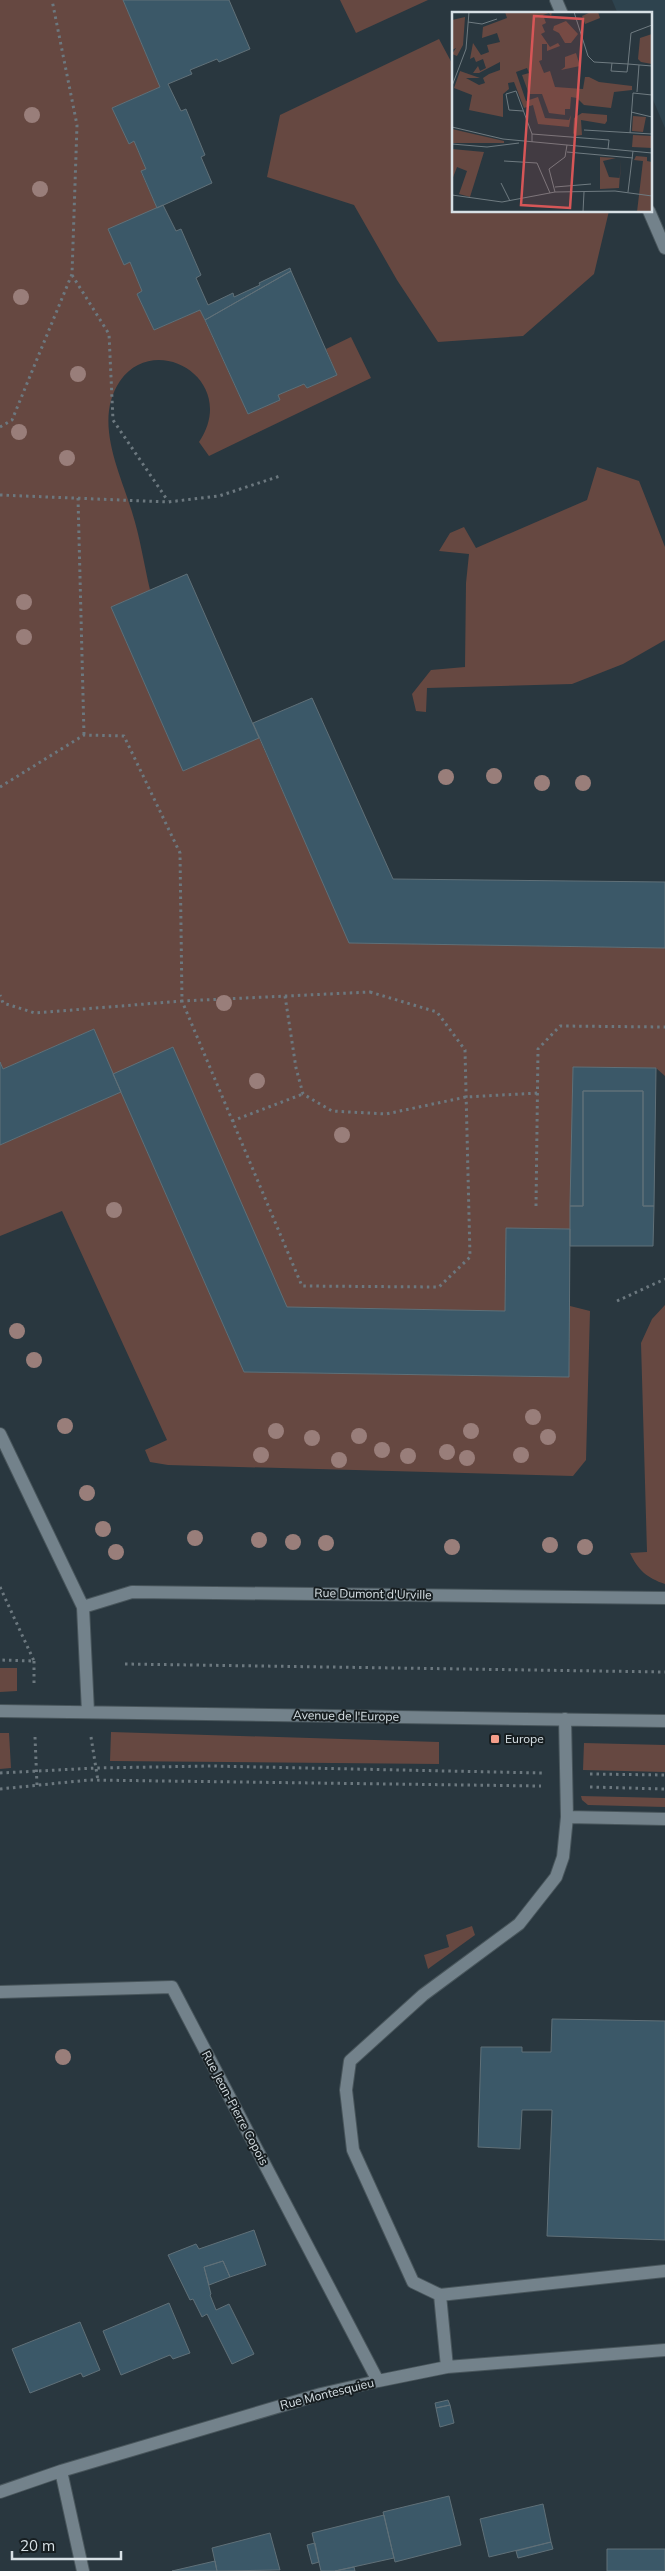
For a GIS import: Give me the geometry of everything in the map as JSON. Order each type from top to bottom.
[{"type":"street","points":[[556,0],[561,12]]},
{"type":"street","points":[[649,212],[665,248]]},
{"type":"street","points":[[0,1434],[84,1607],[88,1712]]},
{"type":"street","name":"Rue Dumont d'Urville","points":[[84,1607],[132,1592],[665,1598]]},
{"type":"street","points":[[0,1711],[27,1711]]},
{"type":"street","points":[[0,1717],[27,1711]]},
{"type":"street","name":"Avenue de l'Europe","points":[[27,1711],[665,1721]]},
{"type":"street","points":[[565,1719],[567,1817],[563,1857],[556,1877],[519,1924],[424,1995],[350,2061],[346,2090],[354,2150],[413,2282],[440,2294],[665,2271]]},
{"type":"street","points":[[567,1817],[665,1818]]},
{"type":"street","name":"Rue Jean-Pierre Copois","points":[[0,1992],[172,1987],[378,2381]]},
{"type":"street","points":[[440,2294],[447,2367]]},
{"type":"street","name":"Rue Montesquieu","points":[[0,2492],[61,2471],[320,2394],[378,2381],[447,2367],[665,2350]]},
{"type":"street","points":[[61,2471],[83,2571]]},
{"type":"path","points":[[0,427],[12,420],[72,274],[78,125],[52,0]]},
{"type":"path","points":[[72,274],[109,334],[113,420],[168,502]]},
{"type":"path","points":[[0,495],[168,502],[218,496],[280,476]]},
{"type":"path","points":[[78,498],[84,735]]},
{"type":"path","points":[[0,787],[84,735],[124,736],[180,853],[182,1001],[302,1286],[439,1287],[470,1257],[465,1050],[438,1012],[370,992],[182,1001],[35,1013],[3,1003],[0,996]]},
{"type":"path","points":[[285,996],[296,1068],[304,1094],[332,1111],[386,1114],[466,1097],[538,1093]]},
{"type":"path","points":[[536,1206],[538,1049],[560,1026],[665,1027]]},
{"type":"path","points":[[232,1121],[304,1094]]},
{"type":"path","points":[[617,1301],[665,1279]]},
{"type":"path","points":[[0,1587],[34,1661],[0,1660]]},
{"type":"path","points":[[125,1664],[665,1672]]},
{"type":"path","points":[[88,1712],[98,1781]]},
{"type":"path","points":[[0,1773],[96,1768],[211,1766],[546,1773]]},
{"type":"path","points":[[587,1774],[665,1775]]},
{"type":"path","points":[[0,1789],[98,1781],[546,1786]]},
{"type":"path","points":[[586,1787],[665,1789]]},
{"type":"shaded area","points":[[0,0],[123,0],[160,87],[112,108],[129,143],[134,141],[146,169],[141,172],[157,208],[124,265],[130,262],[142,291],[137,294],[154,330],[200,310],[248,414],[280,400],[278,395],[304,384],[307,388],[337,375],[326,349],[351,337],[371,378],[209,456],[199,442],[209,420],[209,400],[202,382],[188,370],[172,362],[153,360],[135,366],[120,381],[112,396],[109,413],[111,446],[135,521],[150,590],[111,607],[183,771],[259,738],[350,943],[665,948],[665,1076],[656,1068],[573,1067],[570,1229],[506,1228],[505,1311],[287,1307],[113,1074],[94,1029],[3,1069],[0,1062]]},
{"type":"shaded area","points":[[340,0],[428,0],[356,33]]},
{"type":"shaded area","points":[[612,0],[665,0],[665,128],[652,97],[652,12],[617,12]]},
{"type":"shaded area","points":[[439,39],[452,63],[452,212],[609,212],[594,274],[523,336],[438,342],[397,280],[354,205],[267,177],[280,115]]},
{"type":"shaded area","points":[[597,467],[639,481],[665,547],[665,640],[623,664],[572,684],[427,688],[426,712],[416,711],[412,694],[431,670],[465,667],[466,583],[469,554],[439,551],[450,533],[464,527],[476,548],[587,500]]},
{"type":"shaded area","points":[[121,1092],[244,1372],[569,1377],[570,1306],[590,1311],[586,1460],[573,1476],[168,1465],[150,1462],[145,1450],[167,1440],[62,1211],[0,1236],[0,1145]]},
{"type":"shaded area","points":[[665,1305],[665,1584],[644,1573],[630,1553],[647,1552],[641,1343],[652,1319]]},
{"type":"shaded area","points":[[0,1668],[17,1668],[17,1691],[0,1692]]},
{"type":"shaded area","points":[[111,1732],[439,1742],[439,1764],[110,1761]]},
{"type":"shaded area","points":[[0,1733],[9,1733],[11,1768],[0,1769]]},
{"type":"shaded area","points":[[584,1743],[665,1745],[665,1772],[583,1770]]},
{"type":"shaded area","points":[[581,1796],[665,1798],[665,1807],[588,1805],[582,1800]]},
{"type":"shaded area","points":[[472,1926],[475,1935],[428,1969],[424,1955],[449,1947],[446,1935]]},
{"type":"building","points":[[123,0],[229,0],[250,49],[219,62],[217,59],[190,70],[192,74],[168,84],[181,111],[186,109],[205,155],[201,157],[212,183],[157,208],[141,171],[146,169],[134,141],[129,144],[112,108],[160,87]]},
{"type":"building","points":[[163,205],[176,231],[181,229],[201,275],[196,278],[208,305],[233,293],[234,297],[290,268],[291,271],[205,320],[200,310],[154,330],[137,294],[142,291],[130,262],[124,265],[108,229]]},
{"type":"building","points":[[291,271],[337,375],[307,388],[304,384],[278,395],[280,400],[248,414],[205,320]]},
{"type":"building","points":[[187,574],[259,738],[183,771],[111,607]]},
{"type":"building","points":[[312,698],[393,879],[665,882],[665,948],[349,943],[253,723]]},
{"type":"building","points":[[94,1029],[121,1092],[0,1145],[0,1062],[3,1069]]},
{"type":"building","points":[[173,1047],[287,1307],[505,1311],[506,1228],[570,1229],[569,1377],[244,1372],[113,1074]]},
{"type":"building","points":[[573,1067],[656,1068],[654,1206],[643,1206],[643,1091],[583,1091],[583,1206],[570,1206]]},
{"type":"building","points":[[583,1091],[643,1091],[643,1206],[654,1206],[653,1246],[570,1246],[570,1206],[583,1206]]},
{"type":"building","points":[[552,2019],[665,2021],[665,2240],[547,2236],[552,2110],[522,2110],[520,2149],[478,2147],[481,2047],[522,2047],[522,2052],[551,2052]]},
{"type":"building","points":[[254,2230],[266,2265],[230,2277],[223,2261],[204,2267],[210,2295],[216,2310],[229,2304],[254,2354],[232,2364],[207,2314],[202,2317],[193,2299],[190,2300],[168,2255],[196,2244],[199,2249]]},
{"type":"building","points":[[223,2261],[230,2277],[209,2285],[204,2267]]},
{"type":"building","points":[[169,2303],[190,2353],[173,2359],[170,2355],[121,2375],[103,2331]]},
{"type":"building","points":[[80,2322],[100,2370],[83,2377],[81,2373],[30,2393],[12,2349]]},
{"type":"building","points":[[448,2400],[450,2405],[436,2408],[435,2403]]},
{"type":"building","points":[[450,2405],[454,2423],[440,2427],[436,2408]]},
{"type":"building","points":[[449,2496],[461,2545],[395,2562],[383,2512]]},
{"type":"building","points":[[543,2504],[551,2542],[489,2557],[480,2519]]},
{"type":"building","points":[[384,2515],[394,2558],[335,2571],[321,2571],[312,2533]]},
{"type":"building","points":[[270,2533],[280,2570],[217,2571],[212,2548]]},
{"type":"building","points":[[551,2542],[553,2549],[518,2558],[516,2551]]},
{"type":"building","points":[[315,2543],[319,2562],[312,2564],[307,2545]]},
{"type":"building","points":[[607,2549],[665,2549],[665,2571],[607,2571]]},
{"type":"building","points":[[215,2561],[217,2571],[172,2571]]},
{"type":"building","points":[[354,2567],[355,2571],[335,2571]]},
{"type":"place","name":"Europe","points":[[495,1739]]}]
